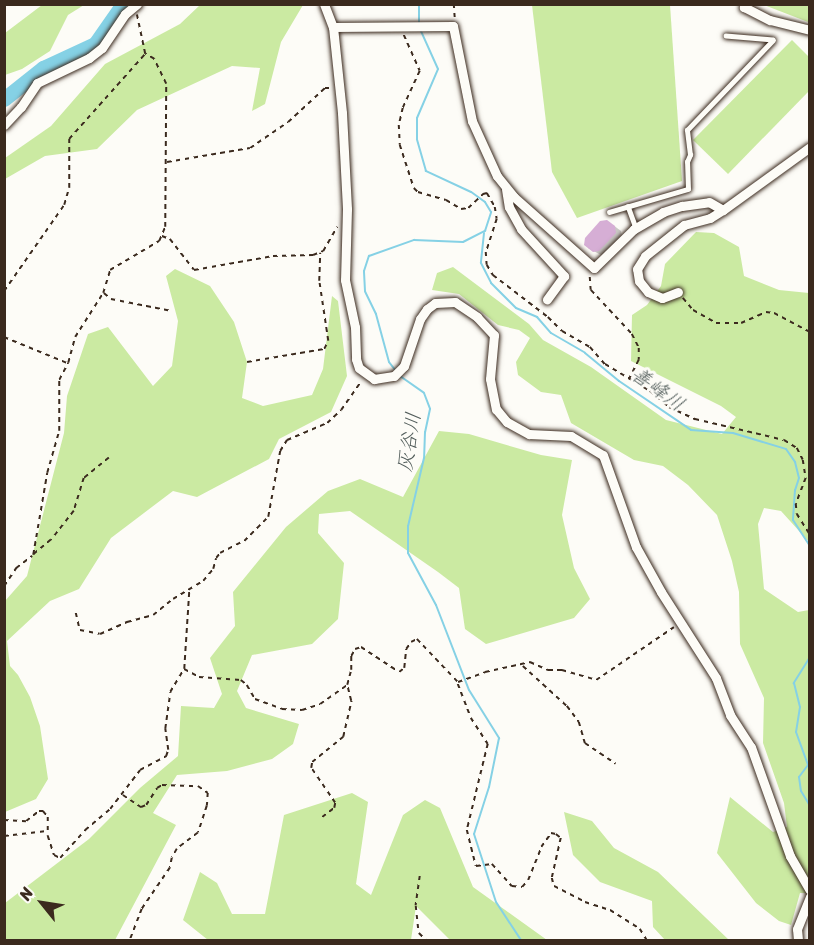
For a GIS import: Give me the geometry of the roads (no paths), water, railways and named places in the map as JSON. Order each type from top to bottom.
[{"type":"street","points":[[324,4],[333,27],[339,88],[347,209],[345,280],[355,327],[356,359],[359,368],[374,379],[394,376],[404,366],[420,320],[427,309],[435,303],[444,301],[463,305],[489,327],[494,335],[490,380],[496,409],[507,422],[529,434],[571,436],[603,455],[636,547],[680,623],[716,678],[730,715],[751,747],[790,856],[810,890]]},
{"type":"street","points":[[746,4],[744,8],[770,20],[810,30]]},
{"type":"street","points":[[4,125],[21,107],[37,83],[89,58],[102,48],[133,5]]},
{"type":"street","points":[[333,27],[453,26],[472,121],[492,166],[506,187],[534,216],[594,268],[636,228],[663,212],[682,206],[709,202],[723,210]]},
{"type":"street","points":[[678,292],[662,298],[648,292],[639,281],[638,268],[645,256],[684,225],[710,218],[723,210],[810,147]]},
{"type":"street","points":[[506,187],[509,207],[521,228],[564,276],[547,299]]},
{"type":"street","points":[[798,940],[797,928],[810,897]]},
{"type":"lane","points":[[609,212],[688,189],[687,162],[690,155],[687,130],[773,40],[726,36]]},
{"type":"lane","points":[[627,206],[636,228]]},
{"type":"waterway","points":[[4,99],[43,68],[95,44],[123,4]]},
{"type":"waterway","name":"灰谷川","points":[[419,4],[419,24]]},
{"type":"waterway","name":"善峰川","points":[[396,371],[389,362],[376,314],[365,291],[364,271],[369,256],[414,240],[463,242],[485,231],[491,212],[485,202],[471,192],[426,171],[417,139],[417,118],[438,69],[420,29]]},
{"type":"waterway","name":"善峰川","points":[[484,233],[481,263],[491,283],[516,308],[537,317],[551,333],[585,353],[619,381],[691,430],[733,433],[786,449],[795,462],[799,478],[795,490],[793,520],[810,546]]},
{"type":"waterway","name":"灰谷川","points":[[400,376],[424,393],[430,409],[425,432],[424,458],[408,526],[408,553],[436,605],[469,690],[499,738],[489,787],[474,834],[496,902],[521,940]]},
{"type":"waterway","name":"善峰川","points":[[810,657],[794,683],[800,707],[796,732],[808,765],[799,777],[801,791],[810,806]]}]
